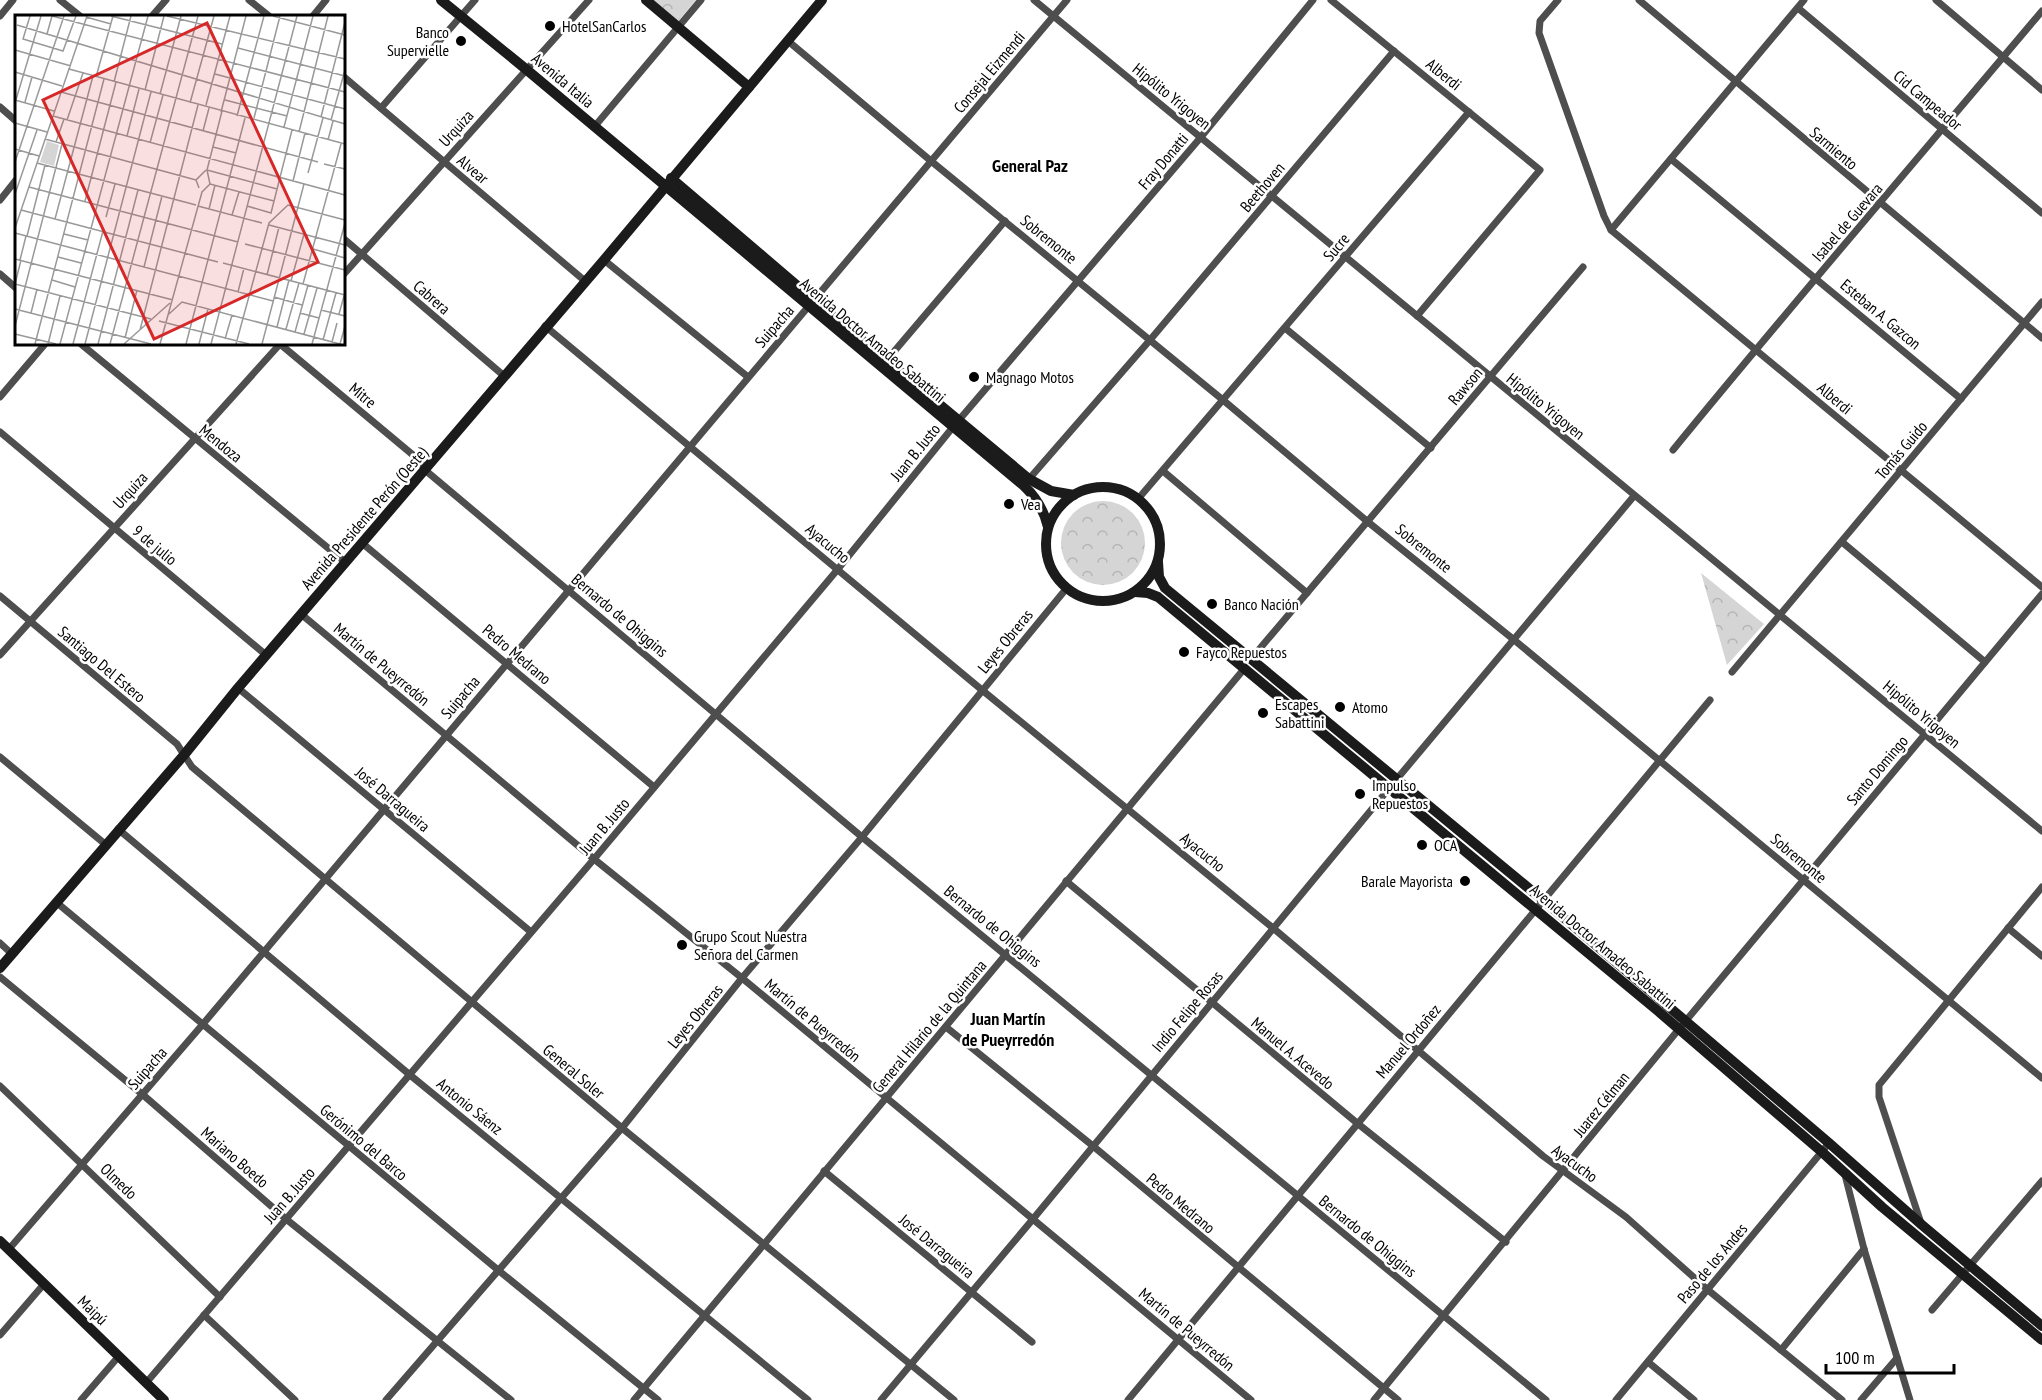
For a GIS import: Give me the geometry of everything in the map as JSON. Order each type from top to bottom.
[{"type":"main road","name":"Avenida Italia","points":[[441,0],[595,126],[668,182]]},
{"type":"main road","points":[[646,0],[748,87]]},
{"type":"main road","name":"Avenida Presidente Perón (Oeste)","points":[[0,968],[184,755],[238,688],[425,470],[503,375],[604,260],[822,0]]},
{"type":"main road","name":"Avenida Doctor Amadeo Sabattini","points":[[668,182],[956,424],[1029,480],[1051,491],[1074,495]]},
{"type":"main road","name":"Avenida Doctor Amadeo Sabattini","points":[[811,303],[886,361],[1032,494],[1045,514],[1048,527]]},
{"type":"main road","points":[[1107,487],[1124,490],[1138,499],[1151,512],[1158,528],[1161,545],[1158,562],[1149,579],[1136,592],[1119,600],[1100,602],[1082,598],[1066,588],[1055,576],[1048,561],[1046,544],[1048,527],[1059,509],[1074,495],[1090,488],[1107,487]]},
{"type":"main road","name":"Avenida Doctor Amadeo Sabattini","points":[[1158,562],[1159,577],[1165,588],[1251,659],[1393,784]]},
{"type":"main road","name":"Avenida Doctor Amadeo Sabattini","points":[[1136,592],[1148,592],[1158,597],[1244,669],[1393,784],[1539,904],[1826,1147],[1922,1225],[1967,1271],[2042,1340]]},
{"type":"main road","name":"Avenida Doctor Amadeo Sabattini","points":[[1826,1147],[1845,1173],[1882,1207],[2042,1326]]},
{"type":"main road","name":"Maipú","points":[[4,1245],[164,1400]]},
{"type":"street","points":[[0,16],[13,0]]},
{"type":"street","points":[[60,0],[79,15]]},
{"type":"street","points":[[153,15],[166,0]]},
{"type":"street","points":[[249,0],[268,15]]},
{"type":"street","points":[[314,15],[326,0]]},
{"type":"street","points":[[381,108],[475,0]]},
{"type":"street","name":"Urquiza","points":[[345,273],[589,0]]},
{"type":"street","points":[[595,126],[702,0]]},
{"type":"street","name":"Hipólito Yrigoyen","points":[[1034,0],[2042,831]]},
{"type":"street","name":"Consejal Eizmendi","points":[[931,161],[1067,0]]},
{"type":"street","name":"Fray Donatti","points":[[1078,282],[1313,0]]},
{"type":"street","name":"Alberdi","points":[[1331,0],[1540,170],[1417,316]]},
{"type":"street","points":[[1558,0],[1540,21],[1539,33],[1611,230],[1804,0]]},
{"type":"street","name":"Sarmiento","points":[[1638,0],[2042,339]]},
{"type":"street","points":[[1936,0],[2042,90]]},
{"type":"street","name":"Cid Campeador","points":[[1798,8],[2042,213]]},
{"type":"street","name":"Isabel de Guevara","points":[[1673,450],[1755,349],[1943,130],[2042,10]]},
{"type":"street","name":"Sobremonte","points":[[788,41],[2042,1078]]},
{"type":"street","name":"Beethoven","points":[[1029,480],[1394,51]]},
{"type":"street","name":"Alvear","points":[[345,78],[585,281]]},
{"type":"street","points":[[0,108],[15,120]]},
{"type":"street","name":"Sucre","points":[[1222,400],[1469,112]]},
{"type":"street","name":"Esteban A. Gazcon","points":[[1671,159],[1961,399]]},
{"type":"street","name":"Suipacha","points":[[4,1245],[82,1164],[203,1024],[931,161]]},
{"type":"street","points":[[0,200],[15,181]]},
{"type":"street","points":[[886,361],[1005,221]]},
{"type":"street","name":"Alberdi","points":[[1611,230],[2042,587]]},
{"type":"street","name":"Cabrera","points":[[345,240],[503,375]]},
{"type":"street","points":[[604,260],[748,377]]},
{"type":"street","name":"Rawson","points":[[1368,522],[1582,267]]},
{"type":"street","points":[[0,274],[15,287]]},
{"type":"street","name":"Juan B. Justo","points":[[146,1383],[594,859],[838,569],[956,424],[1078,282]]},
{"type":"street","name":"Tomás Guido","points":[[1780,614],[2042,302]]},
{"type":"street","name":"Ayacucho","points":[[545,326],[982,690],[1273,928],[1543,1156],[1626,1217],[1708,1290],[1842,1400]]},
{"type":"street","points":[[1285,328],[1431,448]]},
{"type":"street","points":[[0,397],[44,345]]},
{"type":"street","name":"Mendoza","points":[[82,345],[345,562]]},
{"type":"street","name":"Urquiza","points":[[0,655],[279,345]]},
{"type":"street","name":"Mitre","points":[[281,345],[419,460],[425,470]]},
{"type":"street","points":[[1138,499],[1222,400]]},
{"type":"street","name":"9 de julio","points":[[0,432],[266,655]]},
{"type":"street","name":"Bernardo de Ohiggins","points":[[425,470],[862,837],[1546,1400]]},
{"type":"street","points":[[1163,471],[1307,593]]},
{"type":"street","points":[[1513,639],[1634,496]]},
{"type":"street","points":[[1251,659],[1368,522]]},
{"type":"street","points":[[1842,542],[1985,662]]},
{"type":"street","name":"Pedro Medrano","points":[[362,543],[654,787]]},
{"type":"street","name":"Leyes Obreras","points":[[386,1400],[622,1128],[742,978],[862,837],[1066,588]]},
{"type":"street","name":"Santo Domingo","points":[[1803,881],[2042,594]]},
{"type":"street","name":"Santiago Del Estero","points":[[0,596],[177,744],[184,755]]},
{"type":"street","name":"Martín de Pueyrredón","points":[[301,614],[594,859],[742,978],[1251,1400]]},
{"type":"street","points":[[1732,672],[1780,614]]},
{"type":"street","name":"Indio Felipe Rosas","points":[[880,1400],[1033,1219],[1513,639]]},
{"type":"street","name":"General Hilario de la Quintana","points":[[634,1400],[1244,669]]},
{"type":"street","name":"José Darragueira","points":[[238,688],[531,932]]},
{"type":"street","name":"Manuel Ordoñez","points":[[1128,1400],[1710,700]]},
{"type":"street","name":"General Soler","points":[[184,755],[192,767],[622,1128],[954,1400]]},
{"type":"street","points":[[0,757],[105,844]]},
{"type":"street","name":"Antonio Sáenz","points":[[118,829],[410,1075],[808,1400]]},
{"type":"street","name":"Manuel A. Acevedo","points":[[1066,881],[1357,1124],[1506,1242]]},
{"type":"street","name":"Juarez Célman","points":[[1374,1400],[1803,881]]},
{"type":"street","points":[[1922,1225],[1879,1097],[1879,1085],[2042,887]]},
{"type":"street","name":"Gerónimo del Barco","points":[[56,902],[498,1270],[658,1400]]},
{"type":"street","points":[[2008,928],[2042,956]]},
{"type":"street","points":[[0,943],[12,954]]},
{"type":"street","name":"Mariano Boedo","points":[[0,977],[142,1094],[286,1219],[511,1400]]},
{"type":"street","name":"Pedro Medrano","points":[[946,1027],[1398,1400]]},
{"type":"street","name":"Olmedo","points":[[0,1086],[220,1297]]},
{"type":"street","name":"Paso de los Andes","points":[[1616,1400],[1826,1147]]},
{"type":"street","name":"José Darragueira","points":[[825,1171],[1032,1342]]},
{"type":"street","points":[[1845,1173],[1864,1249],[1910,1400]]},
{"type":"street","points":[[1932,1310],[2042,1181]]},
{"type":"street","points":[[1781,1350],[1864,1249]]},
{"type":"street","points":[[0,1335],[44,1284]]},
{"type":"street","points":[[204,1315],[295,1400]]},
{"type":"street","points":[[81,1400],[119,1356]]},
{"type":"street","points":[[1862,1400],[1897,1358]]},
{"type":"street","points":[[1648,1362],[1694,1400]]},
{"type":"green space","points":[[654,0],[696,0],[678,21]]},
{"type":"green space","points":[[1103,501],[1119,504],[1133,513],[1142,527],[1145,543],[1142,559],[1133,573],[1119,582],[1103,585],[1087,582],[1073,573],[1064,559],[1061,543],[1064,527],[1073,513],[1087,504]]},
{"type":"green space","points":[[1701,573],[1764,624],[1727,665]]},
{"type":"place","name":"HotelSanCarlos","points":[[550,26]]},
{"type":"place","name":"Banco Supervielle","points":[[461,41]]},
{"type":"place","name":"Magnago Motos","points":[[974,377]]},
{"type":"place","name":"Vea","points":[[1009,504]]},
{"type":"place","name":"Banco Nación","points":[[1212,604]]},
{"type":"place","name":"Fayco Repuestos","points":[[1184,652]]},
{"type":"place","name":"Atomo","points":[[1340,707]]},
{"type":"place","name":"Escapes Sabattini","points":[[1263,713]]},
{"type":"place","name":"Impulso Repuestos","points":[[1360,794]]},
{"type":"place","name":"OCA","points":[[1422,845]]},
{"type":"place","name":"Barale Mayorista","points":[[1465,881]]},
{"type":"place","name":"Grupo Scout Nuestra Señora del Carmen","points":[[682,945]]},
{"type":"district","name":"General Paz","points":[[1030,166]]},
{"type":"district","name":"Juan Martín de Pueyrredón","points":[[1008,1029]]}]
